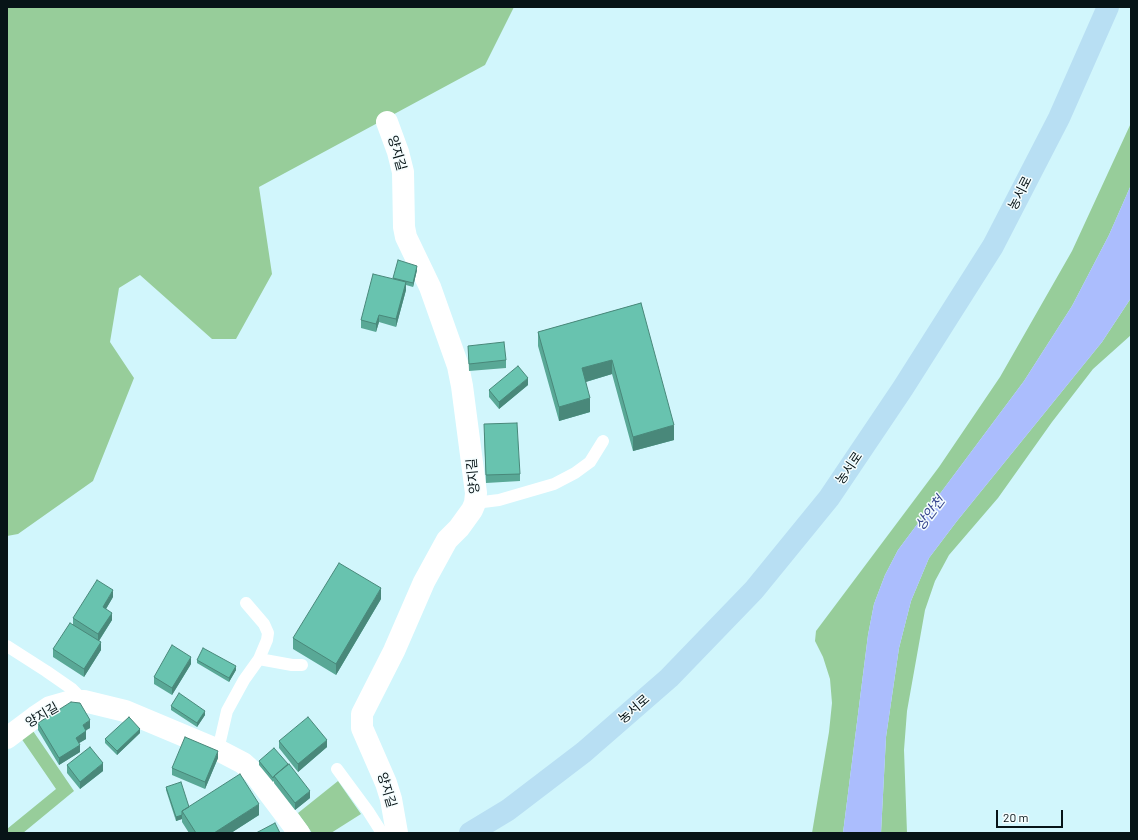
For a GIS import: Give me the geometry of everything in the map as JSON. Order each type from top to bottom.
[{"type":"street","name":"농서로","points":[[470,833],[508,810],[584,752],[669,678],[754,590],[829,498],[904,388],[993,246],[1059,118],[1108,7]]},
{"type":"street","name":"양지길","points":[[387,122],[398,152],[403,172],[404,227],[406,237],[430,287],[458,366],[476,494],[475,503],[467,518],[448,540],[424,582],[394,651],[362,714],[362,728],[386,783],[391,799],[397,833]]},
{"type":"street","name":"양지길","points":[[7,738],[35,716],[50,708],[71,701],[84,701],[125,711],[218,750],[243,763],[253,772],[299,833]]},
{"type":"lane","points":[[475,503],[499,500],[554,484],[575,473],[590,462],[603,441]]},
{"type":"lane","points":[[218,750],[227,711],[244,680],[259,659],[267,640],[268,633],[264,624],[246,604]]},
{"type":"lane","points":[[7,646],[72,689],[84,701]]},
{"type":"lane","points":[[259,659],[292,665],[302,665]]},
{"type":"lane","points":[[338,769],[382,833]]},
{"type":"green space","points":[[7,7],[514,7],[485,65],[259,187],[272,274],[236,339],[212,339],[140,275],[119,288],[110,342],[134,378],[93,481],[18,534],[7,536]]},
{"type":"green space","points":[[1131,123],[1131,185],[1109,235],[1072,306],[1024,381],[898,550],[885,575],[874,604],[868,635],[843,833],[812,833],[829,732],[832,703],[830,679],[823,657],[815,641],[816,631],[939,467],[1000,377],[1072,251]]},
{"type":"green space","points":[[1131,298],[1131,335],[1093,369],[1052,422],[998,498],[949,555],[935,581],[925,610],[907,711],[904,750],[907,833],[881,833],[886,737],[899,648],[911,601],[929,558],[957,521],[1102,342]]},
{"type":"green space","points":[[31,728],[74,791],[23,833],[7,833],[7,829],[56,789],[21,738]]},
{"type":"green space","points":[[338,781],[361,814],[331,833],[312,833],[298,813]]},
{"type":"water","name":"상안천","points":[[1131,185],[1131,298],[1102,342],[957,521],[929,558],[911,601],[899,648],[886,737],[881,833],[843,833],[868,635],[874,604],[885,575],[898,550],[1024,381],[1072,306],[1109,235]]},
{"type":"building","points":[[398,260],[417,266],[413,283],[393,278]]},
{"type":"building","points":[[373,274],[406,282],[396,319],[379,315],[376,324],[361,320]]},
{"type":"building","points":[[641,303],[674,425],[633,437],[612,360],[582,368],[590,398],[559,407],[538,332]]},
{"type":"building","points":[[504,342],[506,360],[469,364],[468,346]]},
{"type":"building","points":[[518,366],[528,378],[499,402],[489,390]]},
{"type":"building","points":[[517,423],[520,474],[486,475],[484,424]]},
{"type":"building","points":[[339,563],[381,588],[336,664],[293,638]]},
{"type":"building","points":[[97,580],[113,590],[103,607],[112,613],[98,634],[73,618]]},
{"type":"building","points":[[70,623],[101,642],[84,669],[53,649]]},
{"type":"building","points":[[172,645],[191,657],[172,688],[154,677]]},
{"type":"building","points":[[203,648],[236,666],[229,678],[197,660]]},
{"type":"building","points":[[179,693],[205,711],[197,723],[171,706]]},
{"type":"building","points":[[71,702],[80,703],[90,720],[83,725],[86,731],[76,738],[80,745],[59,758],[38,723]]},
{"type":"building","points":[[129,717],[140,729],[117,751],[105,739]]},
{"type":"building","points":[[308,717],[327,740],[298,764],[279,741]]},
{"type":"building","points":[[185,737],[218,751],[205,782],[172,768]]},
{"type":"building","points":[[90,747],[103,763],[80,782],[67,765]]},
{"type":"building","points":[[274,748],[288,764],[273,778],[259,761]]},
{"type":"building","points":[[289,764],[310,791],[295,803],[274,776]]},
{"type":"building","points":[[240,774],[259,804],[214,833],[196,833],[182,811]]},
{"type":"building","points":[[181,782],[189,807],[182,811],[182,815],[176,817],[166,787]]},
{"type":"building","points":[[275,823],[280,833],[256,833]]}]
